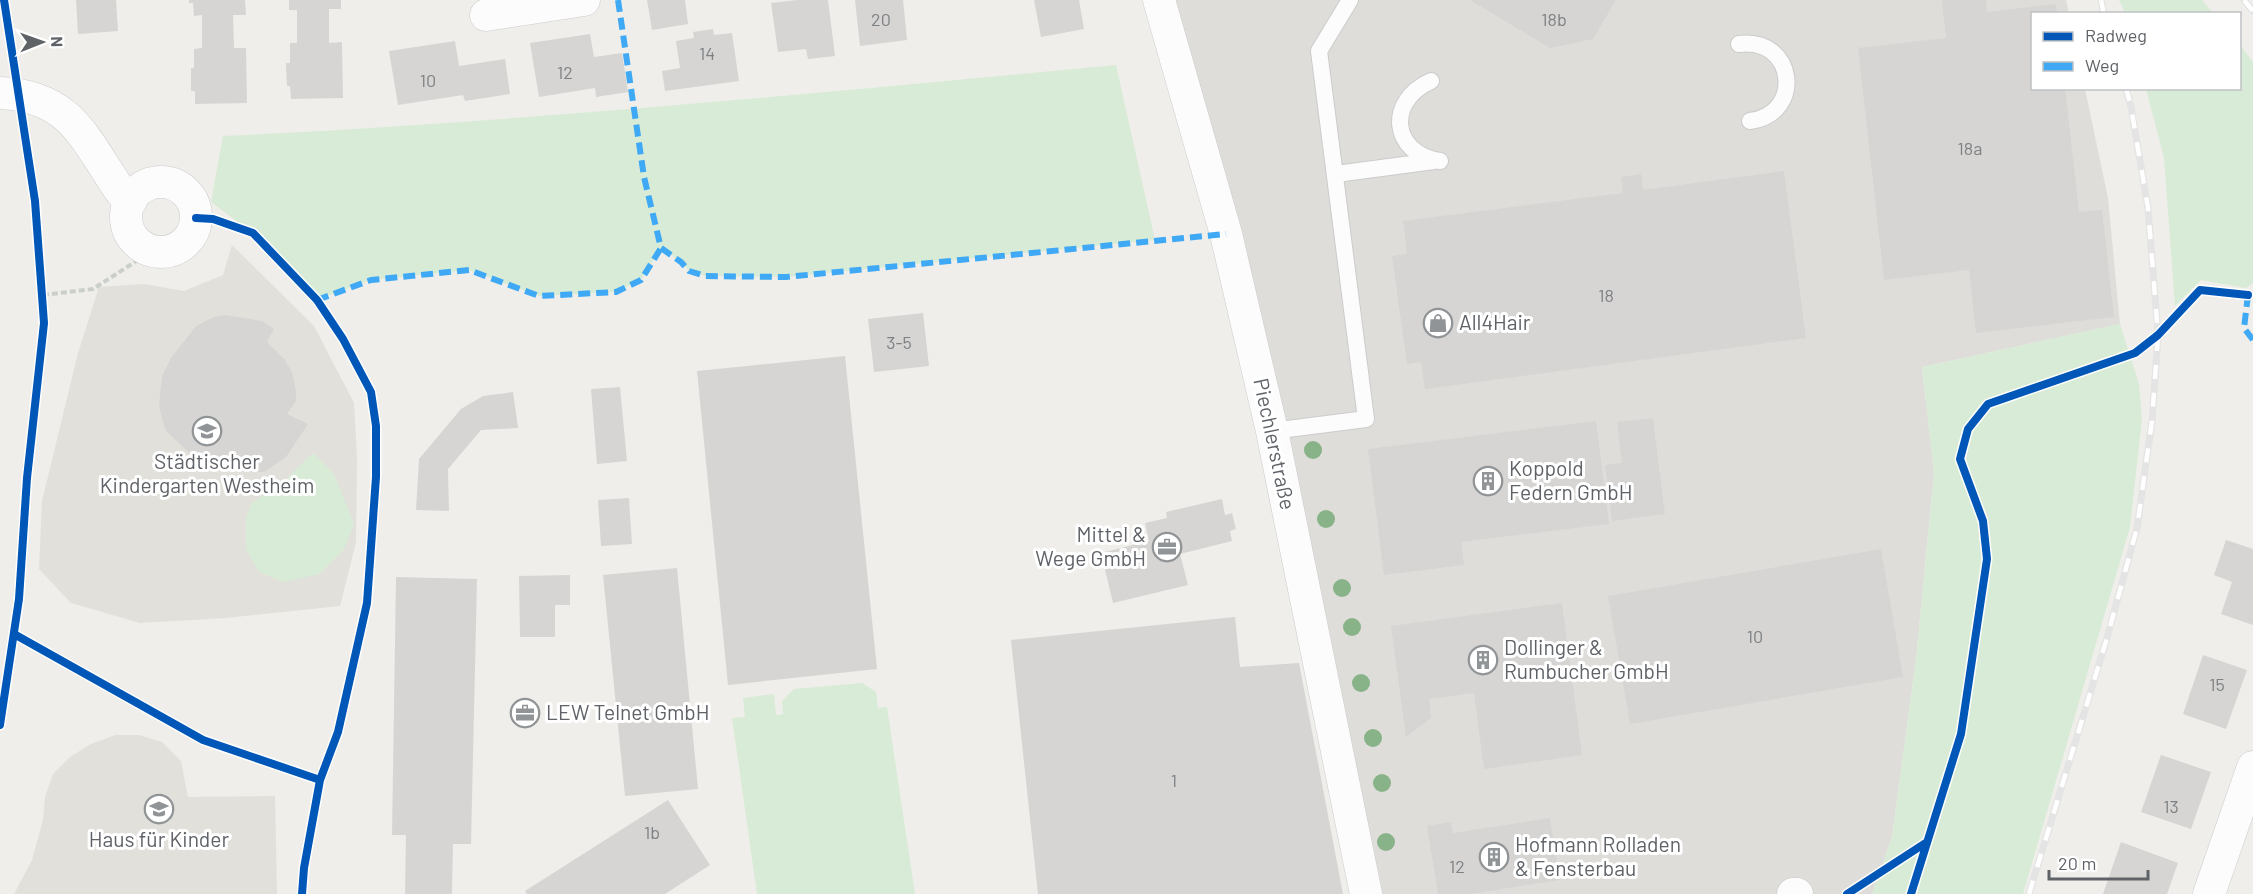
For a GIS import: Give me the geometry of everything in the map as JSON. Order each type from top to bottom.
[{"type":"street","points":[[486,15],[584,0]]},
{"type":"street","name":"Piechlerstraße","points":[[1159,0],[1226,234],[1272,431],[1366,894]]},
{"type":"street","points":[[0,93],[26,95],[47,103],[63,113],[75,124],[121,192],[131,201]]},
{"type":"street","points":[[164,182],[177,185],[187,193],[195,205],[194,230],[187,241],[177,248],[165,252],[153,251],[141,246],[132,237],[127,225],[126,212],[139,190],[151,183],[164,182]]},
{"type":"street","points":[[2209,894],[2253,767]]},
{"type":"street","points":[[1792,894],[1797,894]]},
{"type":"lane","points":[[1272,431],[1366,419],[1319,51],[1350,0]]},
{"type":"lane","points":[[1739,44],[1751,42],[1764,45],[1779,59],[1787,77],[1786,91],[1781,103],[1772,113],[1760,120],[1749,121]]},
{"type":"lane","points":[[1336,174],[1440,160],[1428,159],[1416,153],[1401,132],[1400,119],[1406,100],[1419,87],[1431,81]]},
{"type":"path","points":[[43,295],[93,288],[153,251]]},
{"type":"shaded area","points":[[1159,0],[2066,0],[2069,12],[2031,12],[2031,90],[2085,90],[2108,198],[2120,324],[1922,367],[1934,473],[1916,660],[1892,837],[1872,894],[1366,894]]},
{"type":"shaded area","name":"Städtischer Kindergarten Westheim","points":[[232,245],[314,326],[354,403],[357,458],[356,542],[340,606],[226,618],[140,623],[71,603],[39,569],[42,501],[78,353],[99,287],[144,284],[184,291],[223,275]]},
{"type":"shaded area","name":"Haus für Kinder","points":[[115,735],[139,735],[162,742],[181,761],[188,797],[275,796],[277,894],[14,894],[32,860],[43,820],[45,797],[53,774],[70,757],[91,744]]},
{"type":"green space","points":[[2119,0],[2202,0],[2212,12],[2125,12]]},
{"type":"green space","points":[[2241,46],[2253,62],[2253,283],[2246,288],[2201,280],[2175,306],[2164,158],[2146,90],[2241,90]]},
{"type":"green space","points":[[1116,65],[1155,240],[786,277],[705,276],[689,271],[681,262],[661,248],[641,280],[616,292],[539,296],[469,270],[371,280],[317,300],[253,233],[211,202],[223,136],[558,115]]},
{"type":"green space","points":[[2120,324],[2139,384],[2142,419],[2130,527],[2023,894],[1872,894],[1892,837],[1916,660],[1934,473],[1922,367]]},
{"type":"green space","points":[[313,453],[334,474],[354,524],[344,549],[320,574],[283,582],[259,572],[246,549],[246,517],[252,503],[283,482]]},
{"type":"green space","points":[[862,683],[876,692],[878,708],[887,707],[915,894],[757,894],[732,718],[745,717],[743,698],[774,694],[776,715],[783,714],[782,701],[794,689]]},
{"type":"building","points":[[76,0],[116,0],[118,31],[78,34]]},
{"type":"building","points":[[189,0],[245,0],[246,15],[233,15],[234,48],[246,48],[247,103],[195,104],[195,91],[191,91],[191,68],[194,68],[194,49],[202,48],[202,15],[194,16],[193,3],[189,3]]},
{"type":"building","points":[[289,0],[341,0],[341,9],[329,9],[329,43],[342,42],[343,98],[291,99],[290,86],[287,86],[286,63],[290,63],[290,43],[297,43],[297,10],[289,10]]},
{"type":"building","points":[[647,0],[685,0],[688,24],[652,30]]},
{"type":"building","points":[[828,0],[835,56],[808,59],[806,49],[778,52],[771,3]]},
{"type":"building","points":[[855,0],[903,0],[907,40],[860,46]]},
{"type":"building","points":[[1034,0],[1079,0],[1084,29],[1041,37]]},
{"type":"building","points":[[1470,0],[1616,0],[1593,39],[1550,48]]},
{"type":"building","points":[[1942,0],[1986,0],[1987,12],[2056,4],[2057,12],[2031,12],[2031,90],[2065,90],[2079,212],[2102,210],[2114,317],[1976,333],[1969,270],[1884,280],[1858,48],[1946,38]]},
{"type":"building","points":[[713,29],[714,35],[732,33],[739,81],[665,91],[662,71],[680,68],[676,41],[694,38],[693,32]]},
{"type":"building","points":[[590,34],[594,57],[622,53],[628,92],[596,97],[595,88],[539,97],[530,43]]},
{"type":"building","points":[[455,41],[459,66],[505,59],[510,94],[465,101],[463,95],[398,105],[389,51]]},
{"type":"building","points":[[1784,171],[1806,338],[1425,389],[1421,362],[1407,364],[1392,256],[1407,254],[1403,221],[1623,193],[1621,177],[1641,174],[1643,190]]},
{"type":"building","points":[[923,313],[929,366],[874,372],[868,319]]},
{"type":"building","points":[[226,315],[262,321],[274,329],[267,342],[285,360],[292,372],[296,391],[296,401],[287,414],[308,424],[286,457],[264,472],[244,472],[201,464],[166,431],[162,419],[159,405],[162,376],[171,358],[196,326],[214,317]]},
{"type":"building","points":[[845,356],[877,669],[728,685],[697,371]]},
{"type":"building","points":[[620,387],[627,461],[597,464],[591,389]]},
{"type":"building","points":[[513,392],[518,428],[481,430],[448,469],[449,511],[416,510],[419,459],[461,409],[483,396]]},
{"type":"building","points":[[1653,418],[1665,514],[1612,521],[1605,465],[1622,463],[1617,422]]},
{"type":"building","name":"Koppold Federn GmbH","points":[[1596,421],[1609,524],[1461,542],[1464,565],[1384,575],[1368,449]]},
{"type":"building","points":[[629,498],[632,544],[601,546],[598,500]]},
{"type":"building","name":"Mittel & Wege GmbH","points":[[1222,499],[1225,515],[1232,513],[1236,529],[1230,531],[1232,541],[1180,554],[1188,585],[1113,603],[1101,553],[1149,541],[1145,523],[1167,518],[1166,512]]},
{"type":"building","points":[[2226,540],[2253,549],[2253,625],[2221,614],[2232,582],[2214,575]]},
{"type":"building","points":[[1881,549],[1903,677],[1630,724],[1608,596]]},
{"type":"building","points":[[677,568],[698,789],[625,796],[603,575]]},
{"type":"building","points":[[570,575],[570,605],[555,605],[555,637],[520,637],[519,576]]},
{"type":"building","points":[[396,577],[477,579],[471,844],[453,844],[452,894],[405,894],[406,835],[392,835]]},
{"type":"building","name":"Dollinger & Rumbucher GmbH","points":[[1562,603],[1582,755],[1484,769],[1474,693],[1429,699],[1431,718],[1406,737],[1391,626]]},
{"type":"building","points":[[1235,617],[1240,667],[1299,663],[1343,894],[1038,894],[1011,640]]},
{"type":"building","points":[[2203,655],[2247,670],[2226,729],[2183,714]]},
{"type":"building","points":[[2161,755],[2211,772],[2191,829],[2141,812]]},
{"type":"building","points":[[668,800],[710,865],[665,894],[527,894],[525,891]]},
{"type":"building","name":"Hofmann Rolladen & Fensterbau","points":[[1550,818],[1560,880],[1470,894],[1438,894],[1427,826],[1451,822],[1453,833]]},
{"type":"building","points":[[2121,842],[2178,863],[2167,894],[2103,894]]},
{"type":"railway","points":[[2101,0],[2104,12]]},
{"type":"railway","points":[[2244,0],[2253,11]]},
{"type":"railway","points":[[2029,894],[2107,638],[2137,528],[2152,421],[2158,335],[2148,208],[2127,90]]},
{"type":"marked path","points":[[618,0],[644,177],[661,248],[681,262],[689,271],[705,276],[786,277],[1226,234]]},
{"type":"marked path","points":[[317,300],[371,280],[469,270],[539,296],[616,292],[641,280],[661,248]]},
{"type":"marked path","points":[[2248,295],[2244,328],[2253,340]]},
{"type":"cycle path","points":[[0,725],[19,599],[27,478],[44,323],[35,201],[4,0]]},
{"type":"cycle path","points":[[196,218],[213,219],[253,233],[317,300],[343,339],[371,392],[376,426],[376,477],[367,603],[338,732],[320,780],[304,868],[302,894]]},
{"type":"cycle path","points":[[1911,894],[1961,734],[1987,559],[1983,521],[1960,459],[1968,429],[1988,404],[2135,353],[2158,335],[2200,290],[2248,295]]},
{"type":"cycle path","points":[[14,634],[203,740],[320,780]]},
{"type":"cycle path","points":[[1847,894],[1927,842]]},
{"type":"place","name":"All4Hair","points":[[1438,323]]},
{"type":"place","name":"Städtischer Kindergarten Westheim","points":[[207,431]]},
{"type":"place","name":"Koppold Federn GmbH","points":[[1488,481]]},
{"type":"place","name":"Mittel & Wege GmbH","points":[[1167,547]]},
{"type":"place","name":"Dollinger & Rumbucher GmbH","points":[[1483,660]]},
{"type":"place","name":"LEW Telnet GmbH","points":[[525,713]]},
{"type":"place","name":"Haus für Kinder","points":[[159,809]]},
{"type":"place","name":"Hofmann Rolladen & Fensterbau","points":[[1494,857]]}]
